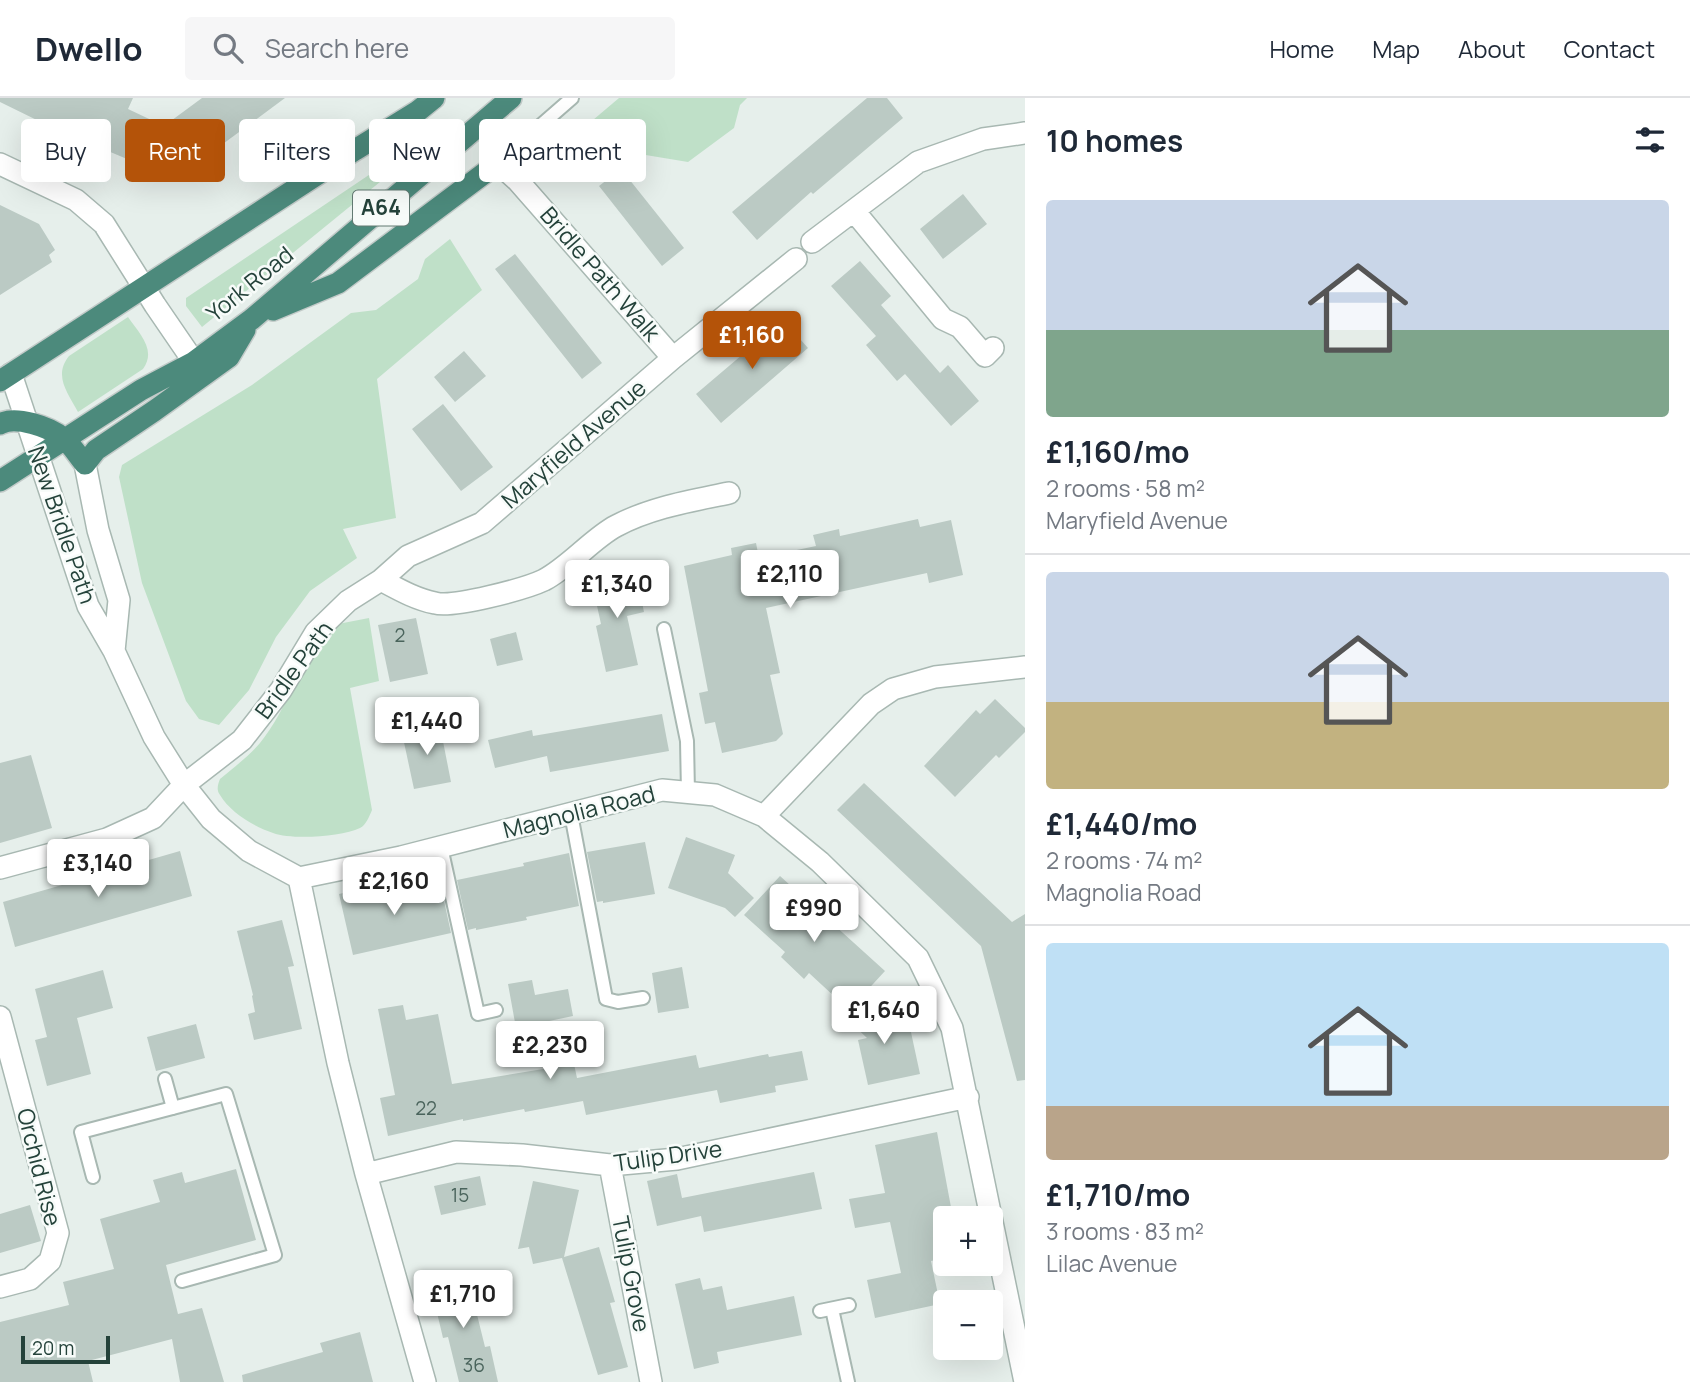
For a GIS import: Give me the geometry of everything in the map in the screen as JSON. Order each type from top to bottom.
[{"type":"highway","name":"York Road","points":[[0,481],[141,390],[194,362],[252,319],[511,98]]},
{"type":"highway","name":"A64","points":[[5,378],[425,102]]},
{"type":"highway","name":"A64","points":[[85,464],[96,450],[229,357],[252,319],[338,283],[479,177]]},
{"type":"highway","points":[[0,424],[5,421],[27,421],[65,440],[85,464]]},
{"type":"street","points":[[812,242],[918,162],[983,139],[1025,133]]},
{"type":"street","points":[[0,164],[76,200],[95,215],[110,231],[194,362]]},
{"type":"street","name":"Bridle Path Walk","points":[[519,182],[673,358]]},
{"type":"street","points":[[854,211],[943,319],[960,327],[985,356],[993,348]]},
{"type":"street","name":"Maryfield Avenue","points":[[482,523],[673,358],[796,259]]},
{"type":"street","name":"New Bridle Path","points":[[5,378],[27,421],[88,606],[114,651]]},
{"type":"street","name":"New Bridle Path","points":[[85,464],[98,530],[118,600],[114,651]]},
{"type":"street","points":[[380,580],[413,596],[438,604],[494,596],[544,580],[614,527],[653,509],[729,493]]},
{"type":"street","name":"Bridle Path","points":[[0,867],[107,839],[152,818],[184,785],[242,740],[281,690],[316,632],[348,601],[380,580],[408,556],[482,523]]},
{"type":"street","points":[[114,651],[154,737],[184,785],[211,819],[249,851],[299,878],[338,1063],[366,1174],[425,1382]]},
{"type":"street","points":[[764,816],[871,704],[892,689],[934,677],[1025,667]]},
{"type":"street","name":"Magnolia Road","points":[[299,878],[441,847],[662,790],[715,795],[764,816],[820,862],[918,958],[952,1028],[1015,1288],[1025,1382]]},
{"type":"street","name":"Orchid Rise","points":[[0,1018],[58,1233],[50,1261],[30,1279],[0,1287]]},
{"type":"street","name":"Tulip Drive","points":[[366,1174],[456,1152],[522,1155],[610,1165],[677,1159],[968,1097]]},
{"type":"street","name":"Tulip Grove","points":[[610,1165],[651,1382]]},
{"type":"lane","name":"A64","points":[[548,119],[572,98]]},
{"type":"lane","points":[[664,629],[687,741],[688,793]]},
{"type":"lane","points":[[571,814],[606,999],[618,1002],[643,998]]},
{"type":"lane","points":[[441,847],[478,1014],[496,1010]]},
{"type":"lane","points":[[165,1079],[173,1108]]},
{"type":"lane","points":[[93,1177],[81,1132],[226,1094],[275,1255],[182,1281]]},
{"type":"lane","points":[[848,1382],[826,1310],[849,1305]]},
{"type":"green space","points":[[619,98],[747,98],[740,105],[734,128],[688,162],[646,155],[646,119],[594,119]]},
{"type":"green space","points":[[369,175],[369,182],[380,182],[202,327],[186,306],[186,298]]},
{"type":"green space","points":[[450,239],[482,290],[377,379],[396,518],[343,529],[357,558],[310,591],[276,637],[249,690],[219,725],[199,719],[186,701],[142,583],[119,477],[122,465],[252,385],[351,313],[376,310],[418,279],[425,259]]},
{"type":"green space","points":[[128,317],[145,342],[147,362],[143,369],[78,412],[62,377],[64,363],[69,356]]},
{"type":"green space","points":[[369,618],[379,681],[350,688],[372,810],[367,820],[362,827],[352,831],[304,837],[281,835],[258,827],[236,813],[220,795],[220,779],[246,757],[270,730],[301,673],[320,647],[332,636],[330,630],[338,624]]},
{"type":"building","points":[[0,98],[133,98],[128,109],[149,119],[125,119],[125,158],[111,152],[111,119],[35,119],[0,102]]},
{"type":"building","points":[[202,98],[285,98],[257,119],[239,119],[239,132],[225,142],[225,119],[174,119]]},
{"type":"building","points":[[867,98],[887,98],[903,118],[813,194],[811,192],[757,240],[732,212]]},
{"type":"building","points":[[604,182],[631,182],[684,248],[662,266],[599,186]]},
{"type":"building","points":[[963,194],[987,224],[943,259],[920,229]]},
{"type":"building","points":[[0,205],[39,224],[55,250],[49,255],[52,262],[0,295]]},
{"type":"building","points":[[515,254],[602,363],[582,379],[495,269]]},
{"type":"building","points":[[860,261],[891,296],[881,305],[940,373],[948,365],[979,401],[951,426],[905,374],[897,381],[866,345],[876,336],[831,286]]},
{"type":"building","points":[[783,320],[808,348],[721,423],[696,394]]},
{"type":"building","points":[[464,351],[486,376],[455,402],[434,377]]},
{"type":"building","points":[[443,404],[493,467],[461,491],[412,429]]},
{"type":"building","points":[[918,519],[920,527],[951,520],[963,575],[929,583],[927,573],[766,608],[780,673],[770,675],[783,734],[776,741],[722,753],[715,722],[705,724],[699,693],[708,691],[684,566],[732,555],[731,548],[756,543],[759,558],[816,546],[813,535],[839,529],[840,536]]},
{"type":"building","points":[[636,573],[644,612],[627,616],[638,665],[606,672],[596,626],[601,624],[592,583]]},
{"type":"building","points":[[416,618],[428,674],[390,682],[378,625]]},
{"type":"building","points":[[516,632],[523,660],[497,666],[490,639]]},
{"type":"building","points":[[995,699],[1025,728],[1025,732],[999,758],[996,755],[955,797],[924,766],[976,710],[980,714]]},
{"type":"building","points":[[662,714],[669,751],[550,772],[547,756],[495,768],[488,740],[532,730],[533,736]]},
{"type":"building","points":[[440,726],[451,782],[414,789],[402,733]]},
{"type":"building","points":[[31,755],[52,828],[0,843],[0,763]]},
{"type":"building","points":[[864,783],[1012,922],[1025,914],[1025,1080],[1017,1081],[981,946],[837,810]]},
{"type":"building","points":[[686,837],[735,855],[728,873],[754,898],[735,917],[725,908],[668,888]]},
{"type":"building","points":[[645,842],[655,894],[597,902],[587,852]]},
{"type":"building","points":[[180,851],[192,896],[15,947],[3,902]]},
{"type":"building","points":[[569,853],[579,906],[526,917],[527,920],[468,930],[457,880]]},
{"type":"building","points":[[780,876],[885,971],[849,1010],[809,973],[804,979],[781,957],[785,952],[744,915]]},
{"type":"building","points":[[440,882],[451,933],[353,955],[339,894],[378,885],[380,895]]},
{"type":"building","points":[[282,920],[294,966],[288,967],[302,1029],[254,1040],[248,1014],[255,1012],[253,995],[237,931]]},
{"type":"building","points":[[682,967],[689,1008],[658,1013],[652,973]]},
{"type":"building","points":[[103,970],[113,1008],[77,1018],[91,1074],[47,1086],[35,1040],[47,1037],[35,989]]},
{"type":"building","points":[[532,980],[535,995],[568,989],[573,1016],[516,1028],[508,984]]},
{"type":"building","points":[[863,997],[893,1027],[909,1023],[920,1074],[868,1085],[858,1040],[867,1038],[845,1017]]},
{"type":"building","points":[[403,1005],[406,1020],[438,1014],[452,1084],[574,1064],[577,1078],[696,1055],[699,1068],[768,1054],[769,1057],[802,1051],[808,1080],[775,1086],[776,1092],[720,1103],[717,1090],[586,1115],[583,1101],[525,1112],[524,1109],[463,1119],[388,1136],[380,1098],[395,1095],[378,1009]]},
{"type":"building","points":[[196,1024],[205,1058],[156,1071],[147,1037]]},
{"type":"building","points":[[937,1132],[951,1206],[933,1206],[931,1261],[937,1290],[933,1290],[933,1306],[875,1318],[867,1280],[901,1273],[890,1222],[855,1228],[849,1199],[885,1193],[875,1145]]},
{"type":"building","points":[[236,1169],[256,1240],[166,1265],[178,1314],[202,1308],[224,1382],[180,1382],[172,1339],[88,1361],[93,1382],[0,1382],[0,1322],[69,1305],[63,1282],[114,1269],[100,1219],[160,1202],[153,1180],[182,1172],[185,1183]]},
{"type":"building","points":[[814,1172],[822,1209],[704,1232],[701,1216],[657,1226],[647,1181],[677,1174],[682,1198]]},
{"type":"building","points":[[480,1176],[486,1205],[441,1215],[434,1186]]},
{"type":"building","points":[[533,1181],[579,1190],[564,1257],[599,1247],[615,1302],[610,1303],[628,1367],[598,1375],[562,1258],[533,1264],[529,1247],[518,1249]]},
{"type":"building","points":[[30,1205],[41,1241],[0,1253],[0,1214]]},
{"type":"building","points":[[467,1274],[485,1347],[490,1346],[498,1382],[459,1382],[448,1337],[443,1338],[430,1283]]},
{"type":"building","points":[[700,1278],[703,1290],[722,1286],[727,1310],[794,1296],[802,1335],[717,1352],[719,1363],[694,1369],[675,1284]]},
{"type":"building","points":[[360,1332],[373,1382],[243,1382],[242,1375],[323,1352],[320,1343]]}]
